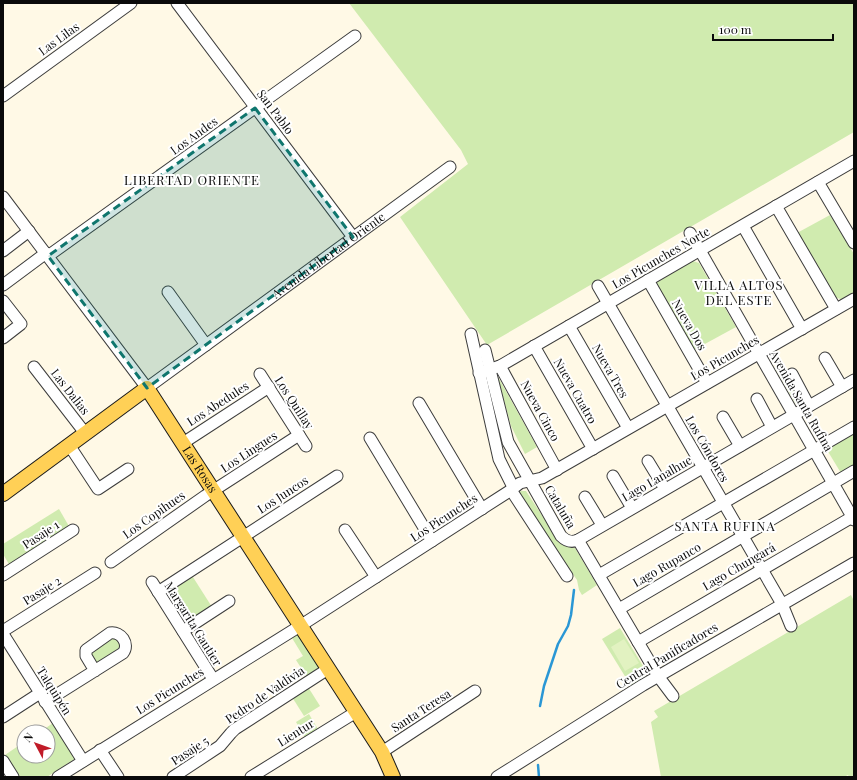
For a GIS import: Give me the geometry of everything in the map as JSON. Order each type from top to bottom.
[{"type":"main road","name":"Avenida Libertad Oriente","points":[[3,494],[147,388]]},
{"type":"main road","name":"Las Rosas","points":[[147,388],[382,752],[393,777]]},
{"type":"street","name":"Las Lilas","points":[[3,96],[131,3]]},
{"type":"street","name":"San Pablo","points":[[177,3],[352,237]]},
{"type":"street","name":"Los Andes","points":[[3,285],[255,108],[354,36]]},
{"type":"street","name":"Los Picunches Norte","points":[[489,369],[534,346],[818,182],[853,164]]},
{"type":"street","name":"Avenida Libertad Oriente","points":[[147,388],[450,167]]},
{"type":"street","points":[[818,182],[854,243]]},
{"type":"street","name":"Las Rosas","points":[[3,197],[147,388]]},
{"type":"street","points":[[776,206],[836,309]]},
{"type":"street","points":[[743,226],[802,328]]},
{"type":"street","points":[[3,251],[29,231]]},
{"type":"street","name":"Avenida Santa Rufina","points":[[690,233],[853,517]]},
{"type":"street","name":"Nueva Dos","points":[[648,280],[707,383]]},
{"type":"street","name":"Los Cóndores","points":[[598,286],[782,604],[791,626]]},
{"type":"street","points":[[168,292],[206,345]]},
{"type":"street","name":"Los Picunches","points":[[58,777],[300,626],[520,483],[542,478],[854,299]]},
{"type":"street","points":[[3,301],[21,324],[3,338]]},
{"type":"street","name":"Nueva Tres","points":[[569,326],[628,428]]},
{"type":"street","name":"Cataluña","points":[[471,334],[489,369],[499,459],[512,489],[567,576]]},
{"type":"street","name":"Nueva Cuatro","points":[[534,346],[593,449]]},
{"type":"street","name":"Cataluña","points":[[485,350],[508,442],[529,481],[561,536],[570,542],[578,540],[658,676],[673,696]]},
{"type":"street","points":[[825,358],[842,387]]},
{"type":"street","name":"Las Dalias","points":[[34,367],[85,433]]},
{"type":"street","name":"Nueva Cinco","points":[[489,369],[556,470]]},
{"type":"street","name":"Los Quillay","points":[[260,374],[306,446]]},
{"type":"street","points":[[792,374],[809,406]]},
{"type":"street","name":"Lago Lanalhue","points":[[578,540],[854,380]]},
{"type":"street","name":"Los Abedules","points":[[183,443],[268,387]]},
{"type":"street","points":[[757,399],[772,427]]},
{"type":"street","points":[[419,403],[482,509]]},
{"type":"street","points":[[723,417],[740,446]]},
{"type":"street","points":[[599,575],[854,427]]},
{"type":"street","name":"Los Lingues","points":[[213,491],[300,435]]},
{"type":"street","points":[[370,438],[432,541]]},
{"type":"street","points":[[69,445],[98,489],[128,469]]},
{"type":"street","points":[[648,461],[665,489]]},
{"type":"street","name":"Lago Rupanco","points":[[619,609],[854,472]]},
{"type":"street","name":"Los Juncos","points":[[158,592],[337,476]]},
{"type":"street","points":[[613,476],[632,508]]},
{"type":"street","name":"Los Copihues","points":[[111,562],[213,491]]},
{"type":"street","points":[[585,497],[602,525]]},
{"type":"street","name":"Lago Chungará","points":[[638,642],[853,517]]},
{"type":"street","name":"Pasaje 1","points":[[3,574],[73,530]]},
{"type":"street","points":[[345,530],[376,577]]},
{"type":"street","name":"Central Panificadores","points":[[496,777],[658,676],[854,563]]},
{"type":"street","name":"Pasaje 2","points":[[3,631],[96,573]]},
{"type":"street","name":"Margarita Gautier","points":[[152,582],[213,679]]},
{"type":"street","points":[[182,631],[229,601]]},
{"type":"street","name":"Talquipén","points":[[3,634],[83,761]]},
{"type":"street","name":"Pedro de Valdivia","points":[[220,746],[233,731],[328,669]]},
{"type":"street","points":[[3,717],[95,671]]},
{"type":"street","name":"Santa Teresa","points":[[382,752],[475,690]]},
{"type":"street","name":"Lientur","points":[[251,777],[356,712]]},
{"type":"street","name":"Pasaje 5","points":[[173,777],[220,746]]},
{"type":"street","points":[[100,750],[118,777]]},
{"type":"street","points":[[3,761],[13,777]]},
{"type":"highlighted area","points":[[255,108],[353,237],[147,388],[48,256]]},
{"type":"green space","points":[[349,3],[854,3],[854,132],[487,345],[400,217],[468,164],[461,150]]},
{"type":"green space","points":[[830,215],[854,254],[854,294],[843,300],[835,297],[797,233]]},
{"type":"green space","points":[[693,261],[699,263],[736,327],[692,351],[654,284]]},
{"type":"green space","points":[[783,363],[804,402],[799,405],[795,403],[775,368]]},
{"type":"green space","points":[[497,375],[537,447],[525,454],[511,426]]},
{"type":"green space","points":[[851,430],[854,436],[854,465],[841,473],[824,445]]},
{"type":"green space","points":[[521,491],[526,491],[558,540],[564,545],[575,548],[597,585],[582,595],[579,590],[577,580],[517,494]]},
{"type":"green space","points":[[59,509],[70,528],[10,566],[3,554],[3,544]]},
{"type":"green space","points":[[191,574],[212,607],[188,622],[167,589]]},
{"type":"green space","points":[[851,595],[854,601],[854,777],[849,777],[848,775],[844,777],[661,777],[651,722],[658,717],[654,711]]},
{"type":"green space","points":[[620,628],[646,671],[645,677],[631,686],[602,639]]},
{"type":"green space","points":[[302,631],[325,666],[307,677],[296,660],[303,656],[292,638]]},
{"type":"green space","points":[[112,636],[122,644],[121,649],[99,663],[95,663],[89,653]]},
{"type":"green space","points":[[624,639],[639,663],[625,671],[611,647]]},
{"type":"green space","points":[[308,687],[320,706],[304,716],[292,697]]},
{"type":"green space","points":[[309,714],[319,731],[306,739],[296,722]]},
{"type":"green space","points":[[56,728],[76,758],[47,777],[20,777],[5,755],[16,747],[16,764],[56,764]]},
{"type":"waterway","points":[[540,706],[544,686],[558,644],[568,626],[574,590]]},
{"type":"waterway","points":[[538,765],[539,777]]},
{"type":"district","name":"LIBERTAD ORIENTE","points":[[192,180]]},
{"type":"district","name":"VILLA ALTOS DEL ESTE","points":[[739,292]]},
{"type":"district","name":"SANTA RUFINA","points":[[725,526]]}]
